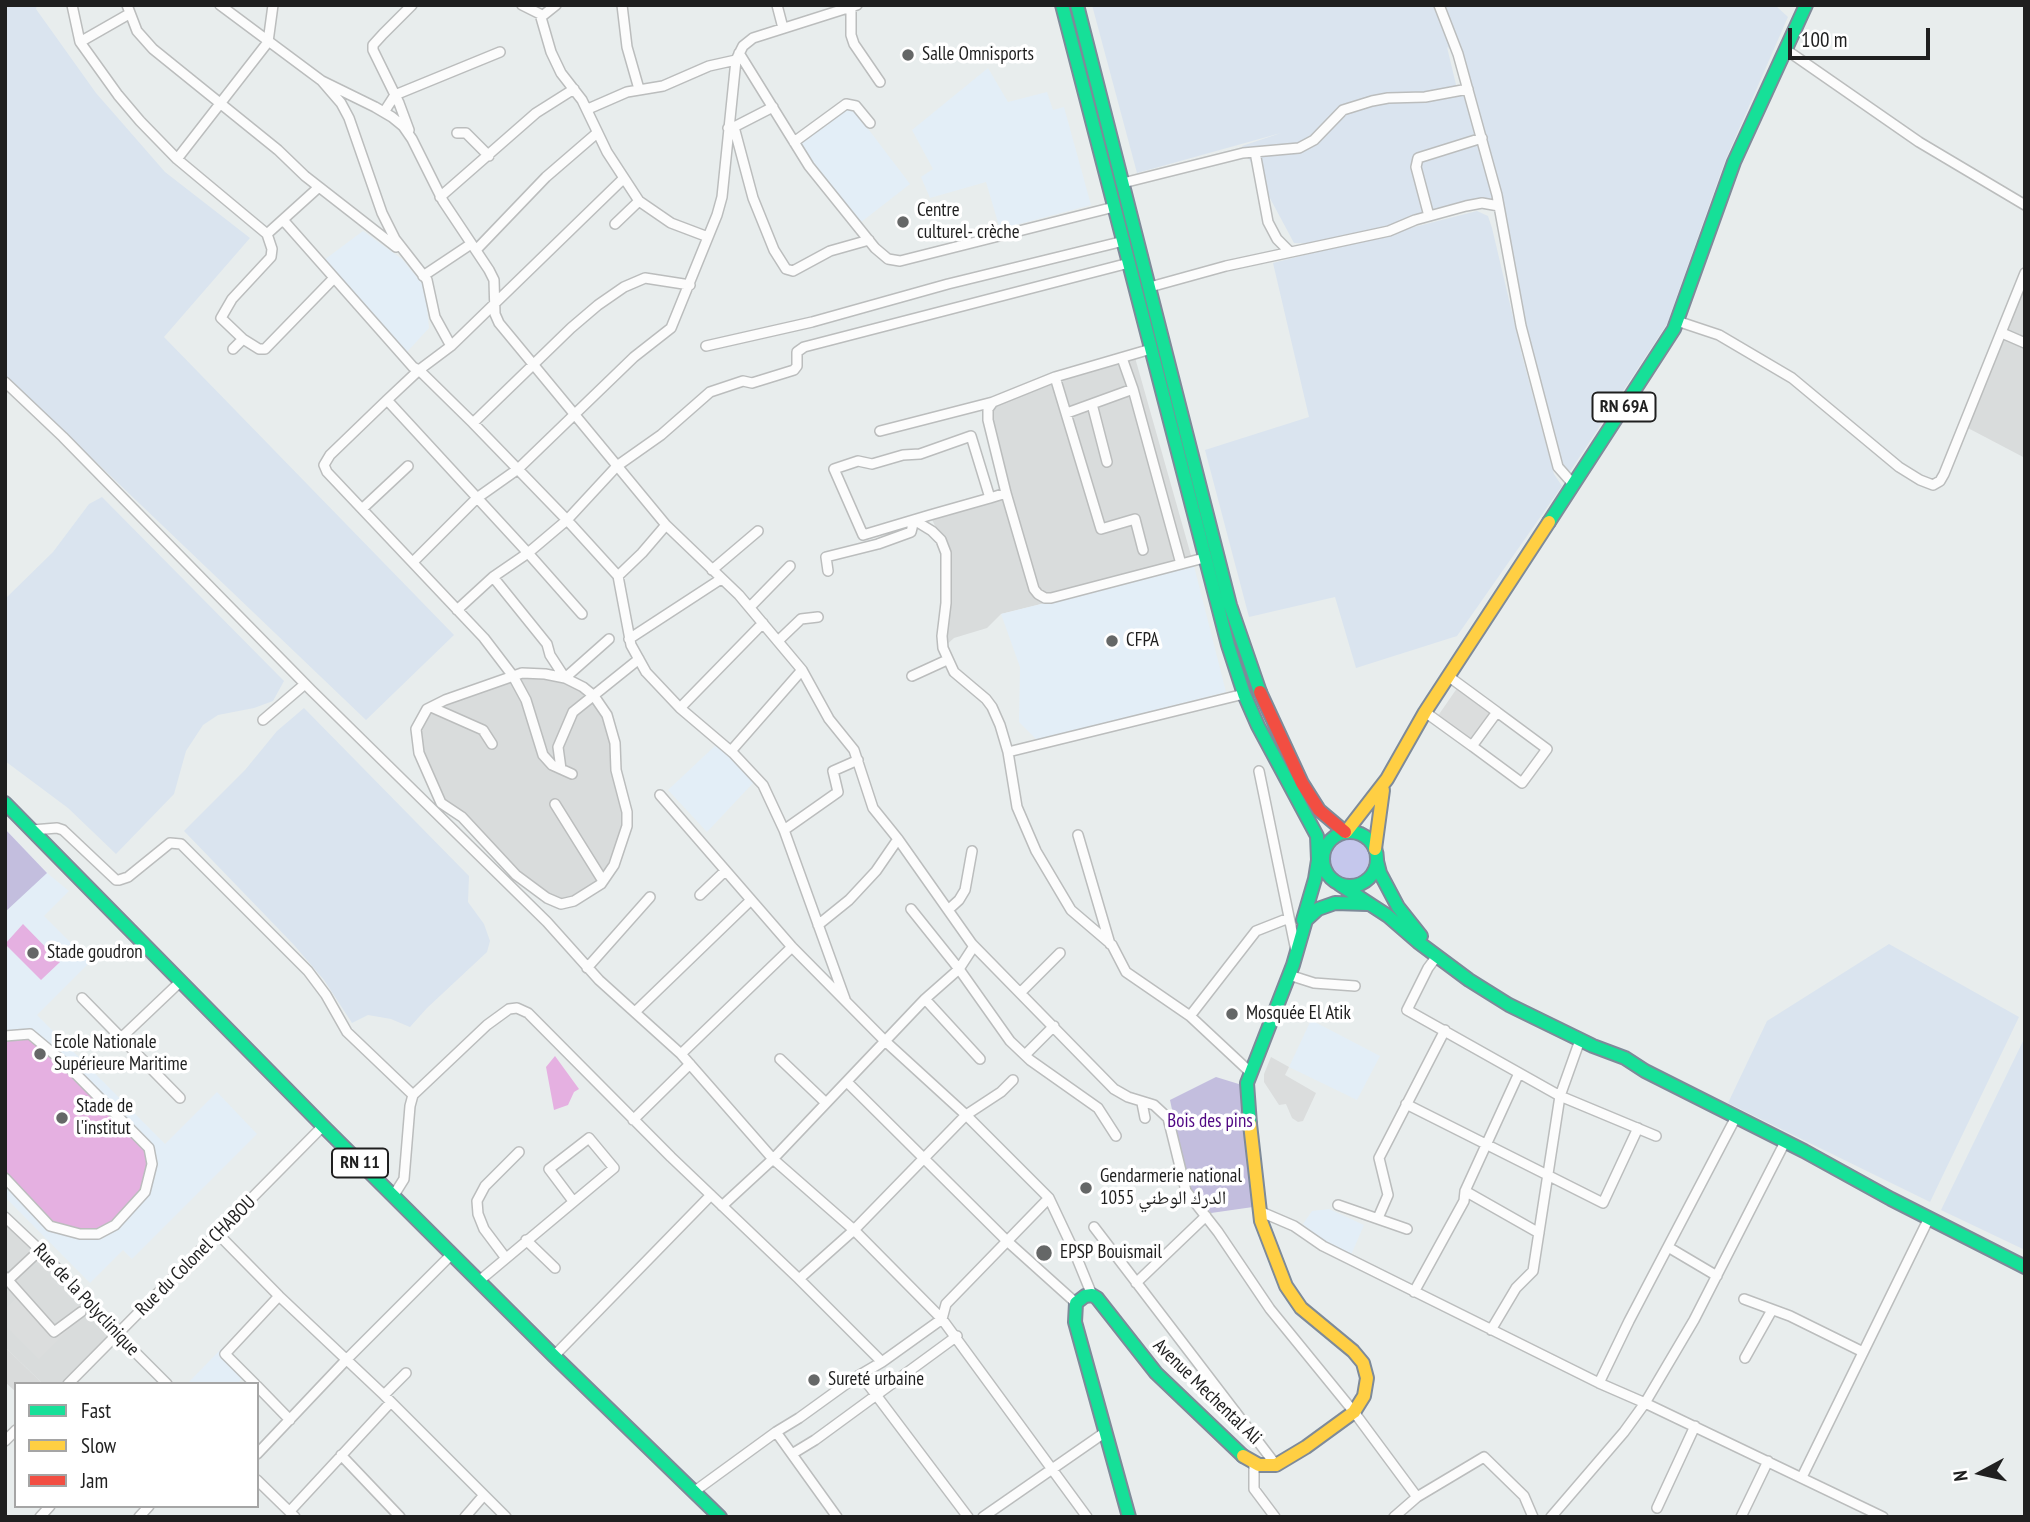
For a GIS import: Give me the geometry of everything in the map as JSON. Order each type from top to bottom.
[{"type":"main road","points":[[1062,5],[1228,645],[1244,694],[1266,743],[1317,836],[1327,874],[1388,916],[1436,955],[1508,1004],[1580,1040],[1625,1058],[1645,1071],[2025,1267]]},
{"type":"main road","points":[[1077,5],[1230,605],[1245,654],[1270,718],[1302,783],[1320,810],[1345,832]]},
{"type":"main road","name":"RN 69A","points":[[1345,832],[1387,779],[1425,712],[1649,370],[1677,321],[1734,162],[1806,5]]},
{"type":"main road","name":"RN 69A","points":[[1376,853],[1381,799],[1387,779]]},
{"type":"main road","name":"RN 11","points":[[5,803],[478,1281],[720,1517]]},
{"type":"main road","points":[[1276,1465],[1307,1447],[1354,1412],[1366,1389],[1367,1378],[1363,1363],[1353,1351],[1308,1314],[1296,1300],[1275,1263],[1259,1211],[1247,1089],[1250,1072],[1289,975],[1326,845],[1337,835],[1345,832],[1359,833],[1366,837],[1376,853],[1380,873],[1398,907],[1436,955]]},
{"type":"main road","points":[[1315,879],[1318,860],[1317,836]]},
{"type":"main road","points":[[1335,903],[1368,879],[1376,865],[1376,853]]},
{"type":"main road","points":[[1300,938],[1309,917],[1318,909],[1335,903],[1368,904]]},
{"type":"main road","points":[[1092,1295],[1085,1296],[1076,1303],[1075,1322],[1129,1517]]},
{"type":"main road","name":"Avenue Mechental Ali","points":[[1092,1295],[1156,1373],[1254,1464],[1276,1465]]},
{"type":"street","points":[[72,5],[80,42],[118,95],[177,159],[267,234],[272,249],[271,257],[232,299],[221,318],[243,339],[258,349],[265,349],[334,278]]},
{"type":"street","points":[[220,5],[322,82],[341,103],[349,118],[382,213],[405,254]]},
{"type":"street","points":[[177,159],[268,41],[273,5]]},
{"type":"street","points":[[412,5],[373,46],[373,50],[440,197],[494,280],[499,323],[666,525],[750,607],[803,670],[829,719],[854,750],[873,808],[974,946],[1114,1089],[1142,1103],[1154,1105],[1168,1118],[1185,1189],[1270,1309],[1354,1412],[1417,1497]]},
{"type":"street","points":[[522,5],[537,12],[541,18],[553,58],[561,73],[588,109],[597,132],[623,179],[639,201],[671,223],[708,237]]},
{"type":"street","points":[[541,18],[556,5]]},
{"type":"street","points":[[622,5],[627,47],[639,89]]},
{"type":"street","points":[[777,5],[783,28]]},
{"type":"street","points":[[1439,5],[1482,138],[1499,206],[1521,326],[1558,467],[1573,484]]},
{"type":"street","points":[[413,562],[477,498],[518,469],[635,357],[671,328],[690,285],[722,197],[738,56],[743,46],[753,38],[854,6],[851,35],[854,44],[880,82]]},
{"type":"street","points":[[80,42],[128,10],[137,30],[153,49],[278,150],[319,187],[405,254],[424,276],[430,289],[435,317],[451,346]]},
{"type":"street","points":[[1785,49],[1919,142],[2025,205]]},
{"type":"street","points":[[384,112],[395,95],[500,52]]},
{"type":"street","points":[[588,109],[639,89],[663,86],[738,56]]},
{"type":"street","points":[[738,56],[773,107],[808,166],[888,259],[900,261],[1114,207]]},
{"type":"street","points":[[322,82],[384,112],[403,126],[415,145]]},
{"type":"street","points":[[440,197],[536,113],[574,89]]},
{"type":"street","points":[[1123,183],[1255,152],[1299,148],[1314,139],[1343,110],[1372,101],[1425,97],[1468,89]]},
{"type":"street","points":[[794,142],[846,104],[856,106],[870,123]]},
{"type":"street","points":[[731,127],[773,107]]},
{"type":"street","points":[[731,127],[753,198],[774,250],[786,269],[796,270],[830,251],[869,240]]},
{"type":"street","points":[[424,276],[474,247],[597,132]]},
{"type":"street","points":[[457,133],[466,133],[489,156]]},
{"type":"street","points":[[1429,216],[1416,167],[1418,159],[1482,138]]},
{"type":"street","points":[[1255,152],[1268,222],[1277,239],[1290,252]]},
{"type":"street","points":[[572,774],[552,765],[543,755],[526,700],[513,676],[484,638],[327,472],[324,465],[330,455],[387,400],[419,370],[451,346],[497,298],[623,179]]},
{"type":"street","points":[[267,234],[319,187]]},
{"type":"street","points":[[615,224],[639,201]]},
{"type":"street","points":[[1150,287],[1290,252],[1389,231],[1429,216],[1474,204],[1499,206]]},
{"type":"street","points":[[284,221],[413,367],[473,423],[618,576],[629,639],[646,671],[680,708],[731,751],[763,785],[784,830],[845,999]]},
{"type":"street","points":[[706,346],[824,319],[948,284],[1124,241]]},
{"type":"street","points":[[457,610],[493,577],[567,520],[617,466],[661,435],[710,392],[734,383],[752,383],[794,370],[797,366],[797,352],[804,347],[1129,263]]},
{"type":"street","points":[[1677,321],[1719,335],[1792,378],[1899,467],[1933,485],[1940,481],[1944,474],[2025,273]]},
{"type":"street","points":[[473,423],[570,328],[624,287],[645,278],[690,285]]},
{"type":"street","points":[[2002,333],[2025,343]]},
{"type":"street","points":[[233,349],[243,339]]},
{"type":"street","points":[[880,431],[993,402],[1055,377],[1151,349]]},
{"type":"street","points":[[1122,358],[1181,564]]},
{"type":"street","points":[[1055,377],[1101,529],[1135,519],[1143,550]]},
{"type":"street","points":[[5,382],[63,436],[305,684],[547,922],[587,968],[681,1054],[773,1159],[854,1230],[942,1319],[1087,1517]]},
{"type":"street","points":[[1067,413],[1133,389]]},
{"type":"street","points":[[387,400],[582,614]]},
{"type":"street","points":[[993,402],[987,415],[1006,493],[1034,589],[1038,594],[1051,598],[1204,558]]},
{"type":"street","points":[[1092,404],[1107,462]]},
{"type":"street","points":[[990,498],[971,436],[920,454],[903,455],[872,464],[858,461],[834,468],[863,535],[990,498],[1006,493]]},
{"type":"street","points":[[362,509],[408,466]]},
{"type":"street","points":[[828,571],[825,562],[827,557],[911,532],[914,520]]},
{"type":"street","points":[[914,520],[941,540],[946,553],[946,603],[942,636],[947,660],[954,672],[992,707],[1008,752],[1017,807],[1036,850],[1071,910],[1110,944]]},
{"type":"street","points":[[618,576],[666,525]]},
{"type":"street","points":[[712,570],[758,531]]},
{"type":"street","points":[[750,607],[790,566]]},
{"type":"street","points":[[493,577],[547,644],[550,655],[565,678]]},
{"type":"street","points":[[629,639],[721,579]]},
{"type":"street","points":[[778,641],[802,619],[818,617]]},
{"type":"street","points":[[680,708],[763,623]]},
{"type":"street","points":[[565,678],[609,639]]},
{"type":"street","points":[[561,769],[558,747],[573,712],[639,659]]},
{"type":"street","points":[[912,676],[947,660]]},
{"type":"street","points":[[731,751],[803,670]]},
{"type":"street","points":[[522,673],[565,678],[594,696],[607,715],[615,743],[616,770],[627,812],[627,827],[614,865],[603,881],[574,901],[561,904],[547,898],[516,875],[462,817],[441,803],[419,753],[416,729],[421,717],[431,707],[513,676],[522,673]]},
{"type":"street","points":[[1425,712],[1522,783],[1547,748],[1448,676]]},
{"type":"street","points":[[263,720],[305,684]]},
{"type":"street","points":[[1008,752],[1244,694]]},
{"type":"street","points":[[431,707],[483,730],[492,744]]},
{"type":"street","points":[[1472,747],[1497,712]]},
{"type":"street","points":[[784,830],[838,792],[833,772],[858,760]]},
{"type":"street","points":[[1259,771],[1296,953]]},
{"type":"street","points":[[660,795],[792,947],[885,1041],[966,1115],[1049,1198],[1092,1295]]},
{"type":"street","points":[[555,804],[603,881]]},
{"type":"street","points":[[460,835],[470,825]]},
{"type":"street","points":[[32,830],[63,830],[116,880],[128,877],[170,843],[181,844],[308,971],[326,995],[347,1032],[414,1095]]},
{"type":"street","points":[[1078,835],[1110,944],[1126,972],[1190,1016],[1250,1072]]},
{"type":"street","points":[[818,925],[849,900],[876,871],[898,839]]},
{"type":"street","points":[[948,910],[965,890],[972,851]]},
{"type":"street","points":[[700,895],[725,871]]},
{"type":"street","points":[[587,968],[650,897]]},
{"type":"street","points":[[635,1012],[751,900]]},
{"type":"street","points":[[911,909],[959,969],[1010,1041],[1098,1108],[1116,1136]]},
{"type":"street","points":[[1190,1016],[1256,931],[1289,918]]},
{"type":"street","points":[[722,1206],[773,1159],[925,999],[959,969],[974,946]]},
{"type":"street","points":[[681,1054],[792,947]]},
{"type":"street","points":[[1021,992],[1059,953]]},
{"type":"street","points":[[1436,955],[1408,1010],[1560,1096],[1656,1136]]},
{"type":"street","points":[[1289,975],[1314,983],[1355,986]]},
{"type":"street","points":[[121,1038],[181,981]]},
{"type":"street","points":[[82,998],[180,1098]]},
{"type":"street","points":[[925,999],[980,1059]]},
{"type":"street","points":[[394,1195],[404,1179],[410,1106],[414,1095],[487,1025],[509,1009],[517,1008],[528,1013],[882,1362]]},
{"type":"street","points":[[1025,1055],[1054,1026]]},
{"type":"street","points":[[1378,1218],[1388,1195],[1379,1158],[1446,1030]]},
{"type":"street","points":[[5,1036],[30,1034],[66,1064],[149,1148],[152,1164],[145,1192],[115,1225],[98,1234],[80,1234],[50,1226],[5,1178]]},
{"type":"street","points":[[1491,1330],[1516,1288],[1533,1271],[1560,1096],[1580,1040]]},
{"type":"street","points":[[780,1059],[826,1103]]},
{"type":"street","points":[[634,1120],[690,1064]]},
{"type":"street","points":[[1414,1292],[1464,1201],[1465,1191],[1519,1073]]},
{"type":"street","points":[[799,1279],[854,1230],[966,1115],[1001,1092],[1013,1080]]},
{"type":"street","points":[[847,1082],[1007,1241],[1076,1303]]},
{"type":"street","points":[[1142,1103],[1145,1118]]},
{"type":"street","points":[[1406,1104],[1603,1203],[1638,1128]]},
{"type":"street","points":[[1599,1383],[1736,1117]]},
{"type":"street","name":"Rue du Colonel CHABOU","points":[[70,1382],[323,1126]]},
{"type":"street","points":[[478,1281],[614,1168],[589,1138],[549,1168],[573,1201]]},
{"type":"street","points":[[1551,1517],[1624,1432],[1645,1403],[1694,1320],[1785,1142]]},
{"type":"street","points":[[505,1257],[484,1228],[478,1214],[477,1201],[485,1186],[519,1152]]},
{"type":"street","points":[[1465,1191],[1539,1233]]},
{"type":"street","points":[[554,1356],[711,1195]]},
{"type":"street","points":[[695,1491],[776,1432],[942,1319],[946,1304],[1049,1198]]},
{"type":"street","points":[[1338,1205],[1407,1229]]},
{"type":"street","points":[[1259,1211],[1294,1226],[1323,1246],[1599,1383],[1883,1517]]},
{"type":"street","points":[[1136,1283],[1206,1216]]},
{"type":"street","name":"Rue de la Polyclinique","points":[[5,1217],[40,1250],[165,1382]]},
{"type":"street","points":[[1802,1477],[1929,1218]]},
{"type":"street","points":[[1094,1227],[1276,1465]]},
{"type":"street","points":[[218,1234],[506,1517]]},
{"type":"street","points":[[526,1240],[555,1268]]},
{"type":"street","points":[[1668,1247],[1717,1276]]},
{"type":"street","points":[[40,1250],[7,1278],[54,1332],[81,1312]]},
{"type":"street","points":[[259,1452],[452,1254]]},
{"type":"street","points":[[253,1382],[225,1353],[279,1296]]},
{"type":"street","points":[[1744,1299],[1863,1352]]},
{"type":"street","points":[[1745,1358],[1772,1310]]},
{"type":"street","points":[[792,1454],[957,1336]]},
{"type":"street","points":[[384,1395],[406,1373]]},
{"type":"street","points":[[861,1375],[968,1517]]},
{"type":"street","points":[[259,1388],[290,1420]]},
{"type":"street","points":[[259,1482],[292,1514],[341,1455],[391,1402]]},
{"type":"street","points":[[1657,1508],[1695,1426]]},
{"type":"street","points":[[776,1432],[837,1517]]},
{"type":"street","points":[[983,1517],[1104,1433]]},
{"type":"street","points":[[341,1455],[400,1517]]},
{"type":"street","points":[[1394,1517],[1417,1497],[1484,1457],[1524,1496],[1533,1517]]},
{"type":"street","points":[[1741,1517],[1768,1461]]},
{"type":"street","points":[[1254,1464],[1254,1489],[1275,1517]]},
{"type":"street","points":[[466,1517],[484,1495]]},
{"type":"shaded area","points":[[5,5],[37,5],[36,9],[96,93],[165,172],[250,238],[164,337],[454,635],[366,720],[5,375]]},
{"type":"shaded area","points":[[1092,5],[1775,5],[1788,17],[1725,161],[1667,324],[1569,473],[1557,463],[1463,59],[1447,47],[1458,93],[1467,92],[1492,198],[1481,205],[1325,244],[1294,243],[1242,146],[1281,133],[1137,173]]},
{"type":"shaded area","points":[[988,68],[1008,102],[1047,92],[1053,110],[1064,107],[1091,205],[1008,227],[1006,224],[999,226],[986,182],[930,198],[921,177],[933,169],[912,130]]},
{"type":"shaded area","points":[[844,107],[853,109],[910,184],[860,223],[798,144]]},
{"type":"shaded area","points":[[1477,211],[1488,216],[1492,228],[1554,474],[1562,486],[1457,636],[1356,668],[1335,597],[1249,617],[1205,450],[1309,417],[1273,263]]},
{"type":"shaded area","points":[[363,231],[402,259],[425,287],[429,328],[407,352],[324,260]]},
{"type":"shaded area","points":[[2025,288],[2025,458],[1966,427]]},
{"type":"shaded area","points":[[1134,354],[1194,566],[1001,614],[987,628],[954,638],[943,648],[946,603],[941,539],[930,515],[1006,493],[983,414],[986,404]]},
{"type":"shaded area","points":[[102,497],[284,681],[273,701],[218,715],[203,725],[186,751],[174,794],[116,854],[68,808],[5,761],[5,599],[53,552],[89,504]]},
{"type":"shaded area","name":"CFPA","points":[[1194,566],[1226,692],[1037,740],[1019,722],[1020,667],[1001,614]]},
{"type":"shaded area","points":[[522,673],[545,674],[583,687],[607,715],[627,826],[601,884],[574,901],[547,898],[441,803],[419,753],[421,717],[427,709]]},
{"type":"shaded area","points":[[1462,681],[1504,711],[1475,753],[1433,723]]},
{"type":"shaded area","points":[[304,708],[469,876],[468,902],[484,924],[490,941],[487,952],[410,1027],[391,1019],[368,1015],[352,1023],[324,980],[294,945],[184,831],[245,770],[277,731]]},
{"type":"shaded area","points":[[717,744],[754,782],[707,832],[668,790]]},
{"type":"shaded area","name":"Ecole Nationale Supérieure Maritime","points":[[5,829],[47,873],[69,891],[44,916],[90,962],[37,1015],[165,1144],[217,1092],[257,1134],[132,1259],[123,1250],[90,1283],[5,1197]]},
{"type":"shaded area","points":[[1349,839],[1363,845],[1369,859],[1363,873],[1349,879],[1335,873],[1329,859],[1335,845]]},
{"type":"shaded area","name":"Stade goudron","points":[[23,924],[60,962],[41,980],[5,944]]},
{"type":"shaded area","points":[[1889,944],[2019,1017],[1930,1202],[1728,1103],[1767,1021]]},
{"type":"shaded area","points":[[1311,1020],[1380,1056],[1357,1100],[1289,1067]]},
{"type":"shaded area","name":"Stade de l'institut","points":[[30,1034],[149,1148],[152,1164],[145,1192],[115,1225],[98,1234],[60,1230],[5,1178],[5,1036]]},
{"type":"shaded area","points":[[2025,1037],[2025,1250],[1941,1210]]},
{"type":"shaded area","points":[[555,1056],[579,1089],[574,1092],[568,1105],[554,1110],[546,1067]]},
{"type":"shaded area","points":[[1271,1057],[1289,1067],[1285,1075],[1316,1093],[1303,1121],[1298,1122],[1292,1118],[1286,1104],[1279,1105],[1264,1082],[1264,1074]]},
{"type":"shaded area","points":[[1329,1209],[1364,1225],[1351,1255],[1318,1238],[1303,1224],[1312,1211]]},
{"type":"shaded area","points":[[5,1213],[118,1335],[70,1382],[41,1382],[5,1347]]},
{"type":"shaded area","points":[[20,1294],[57,1332],[77,1313],[81,1318],[39,1359],[5,1325],[5,1309]]},
{"type":"shaded area","points":[[5,1347],[41,1382],[14,1382],[14,1390],[5,1382]]},
{"type":"shaded area","points":[[223,1347],[249,1372],[239,1382],[189,1382]]},
{"type":"green space","points":[[5,829],[47,873],[5,912]]},
{"type":"green space","name":"Bois des pins","points":[[1216,1077],[1242,1085],[1253,1207],[1211,1213],[1188,1186],[1170,1100]]},
{"type":"traffic: fast","points":[[1062,5],[1228,645],[1258,726],[1317,836],[1318,860],[1315,879],[1303,920]]},
{"type":"traffic: fast","points":[[1077,5],[1230,605],[1260,692]]},
{"type":"traffic: fast","points":[[1549,522],[1674,329],[1734,162],[1806,5]]},
{"type":"traffic: fast","points":[[5,803],[323,1126],[720,1517]]},
{"type":"traffic: fast","points":[[1350,832],[1369,840],[1377,859],[1369,878],[1350,886],[1331,878],[1323,859],[1331,840],[1350,832]]},
{"type":"traffic: fast","points":[[1377,861],[1380,873],[1398,907],[1421,936]]},
{"type":"traffic: fast","points":[[1339,884],[1388,916],[1469,980],[1509,1005],[1593,1046],[1625,1058],[1645,1071],[2025,1267]]},
{"type":"traffic: fast","points":[[1250,1124],[1247,1083],[1293,965],[1306,920],[1318,909],[1335,903],[1367,904]]},
{"type":"traffic: fast","points":[[1129,1517],[1075,1322],[1076,1303],[1085,1296],[1092,1295],[1097,1298],[1156,1373],[1243,1456]]},
{"type":"traffic: slow","points":[[1346,832],[1387,779],[1425,712],[1549,522]]},
{"type":"traffic: slow","points":[[1375,849],[1383,790]]},
{"type":"traffic: slow","points":[[1243,1456],[1259,1465],[1276,1465],[1306,1447],[1354,1412],[1364,1396],[1367,1378],[1363,1363],[1353,1351],[1301,1308],[1286,1286],[1261,1221],[1250,1124]]},
{"type":"traffic: jam","points":[[1260,692],[1302,783],[1319,810],[1345,832]]},
{"type":"place","name":"Salle Omnisports","points":[[908,55]]},
{"type":"place","name":"Centre culturel- crèche","points":[[903,222]]},
{"type":"place","name":"CFPA","points":[[1112,641]]},
{"type":"place","name":"Stade goudron","points":[[33,953]]},
{"type":"place","name":"Mosquée El Atik","points":[[1232,1014]]},
{"type":"place","name":"Ecole Nationale Supérieure Maritime","points":[[40,1054]]},
{"type":"place","name":"Stade de l'institut","points":[[62,1118]]},
{"type":"place","name":"Gendarmerie national 1055 الدرك الوطني","points":[[1086,1188]]},
{"type":"place","name":"EPSP Bouismail","points":[[1044,1253]]},
{"type":"place","name":"Sureté urbaine","points":[[814,1380]]}]
